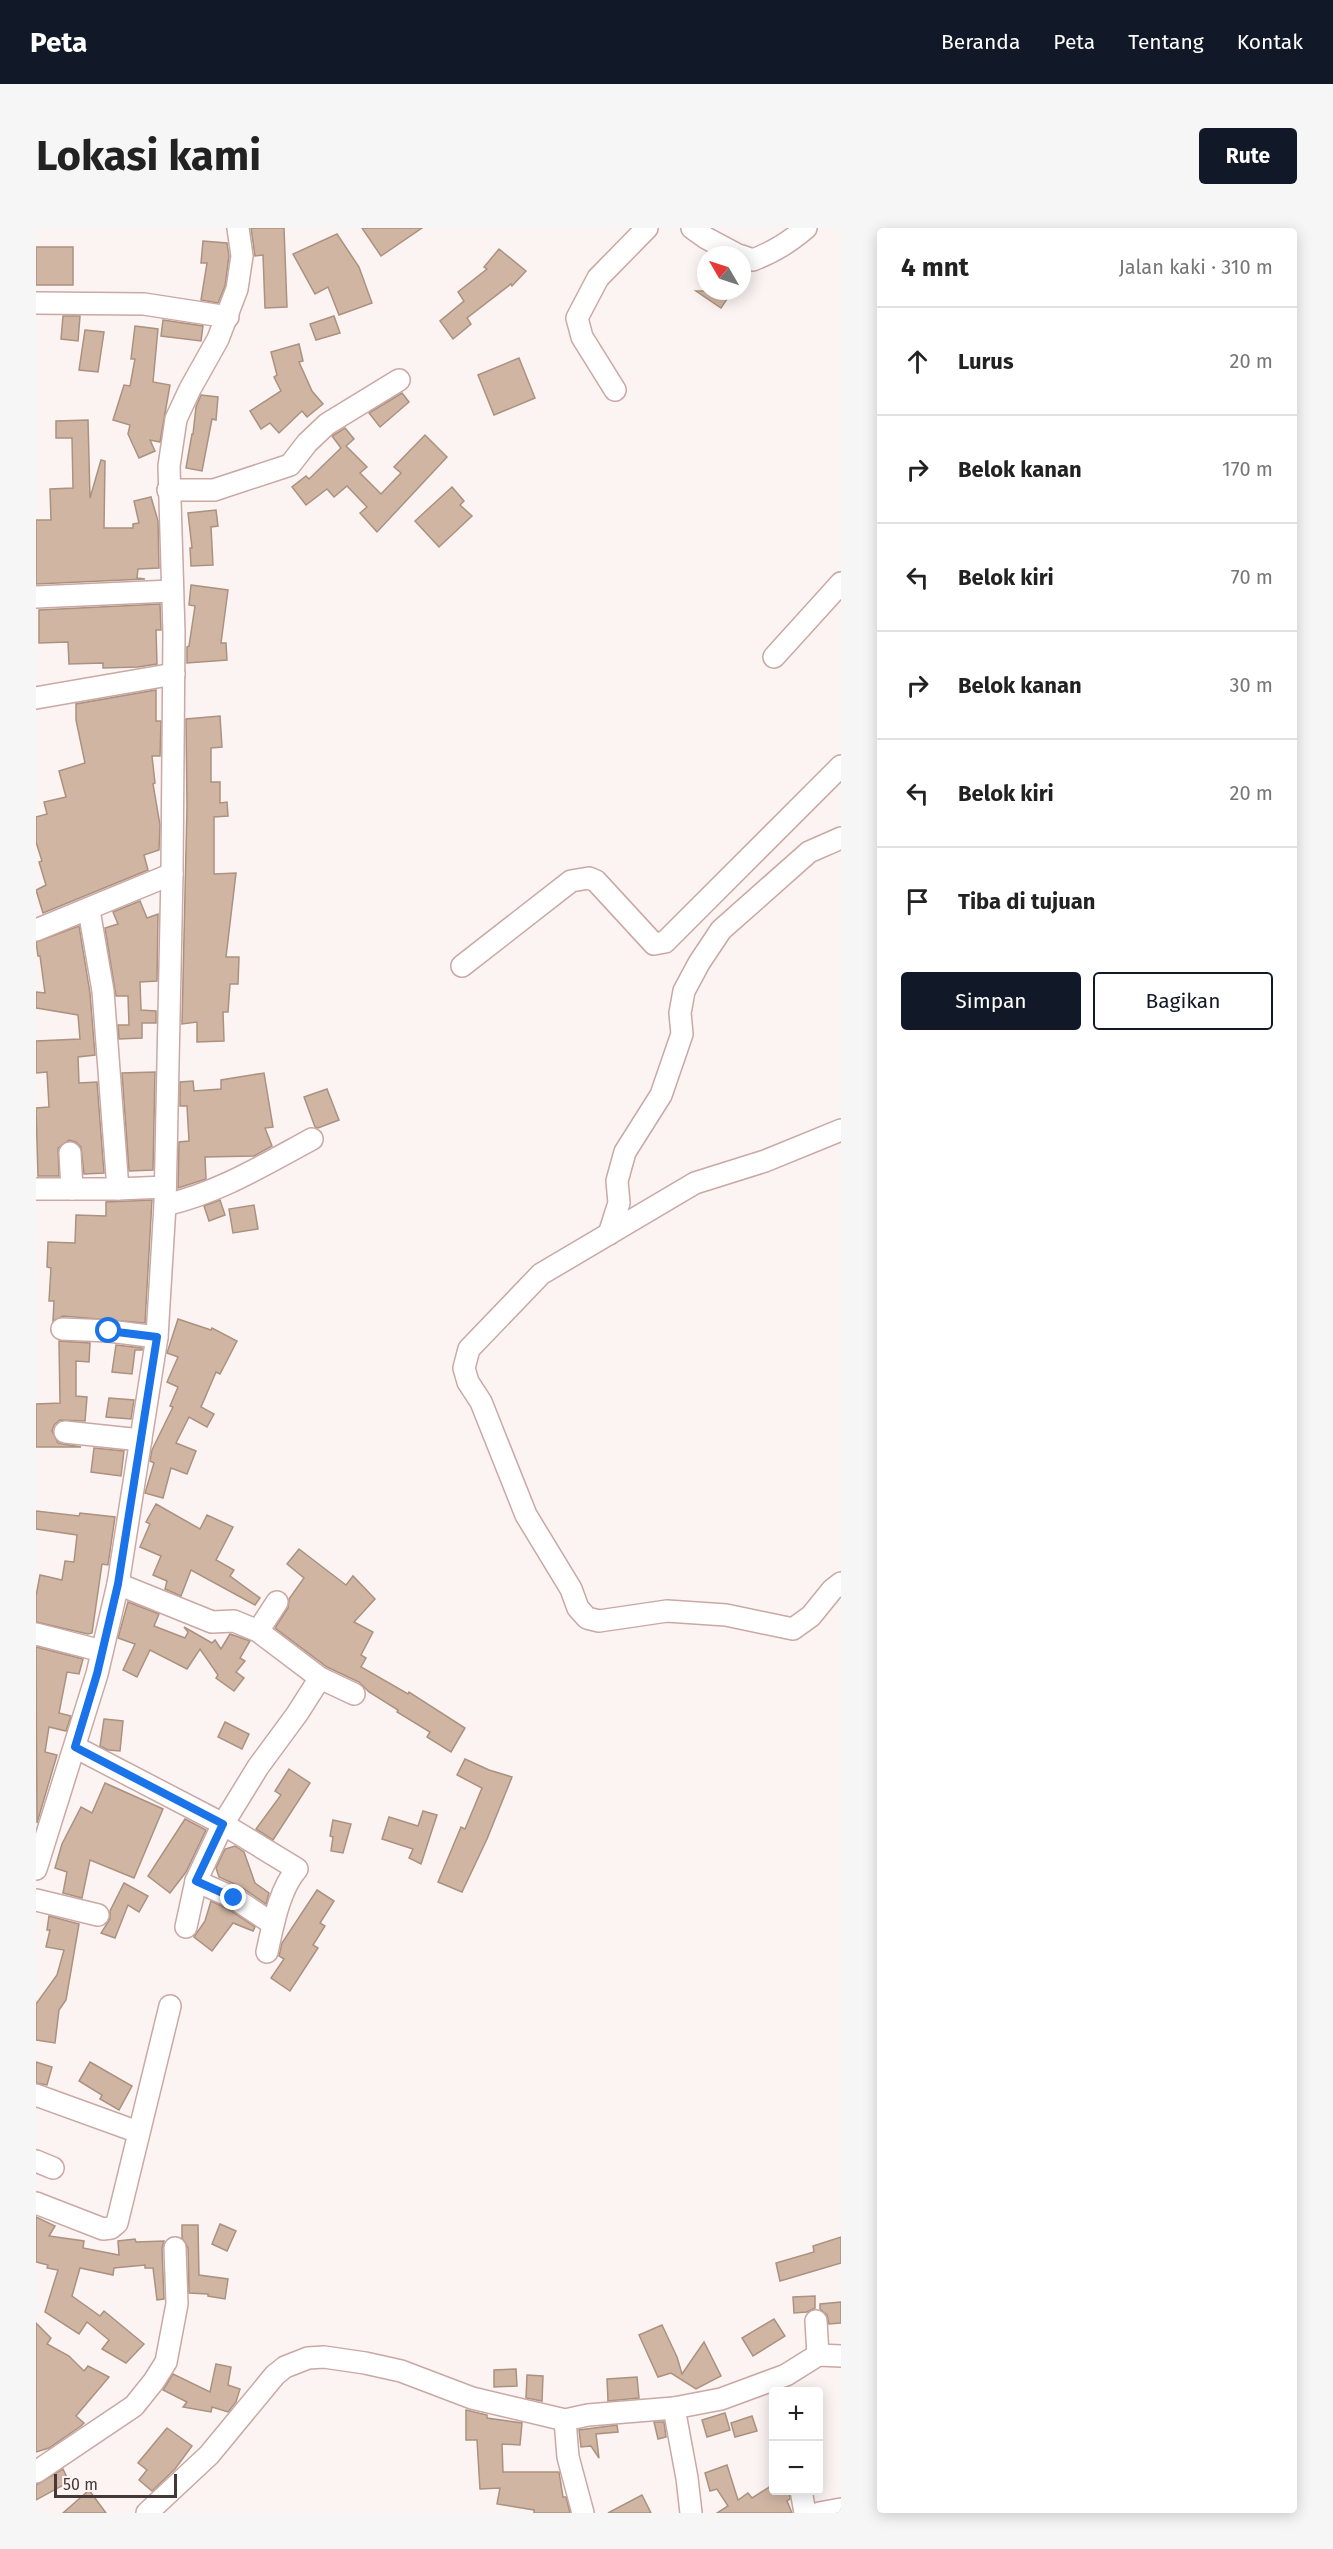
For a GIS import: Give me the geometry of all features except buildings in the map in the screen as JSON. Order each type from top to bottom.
[{"type":"street","points":[[36,1869],[75,1747],[118,1584],[157,1337],[165,1196],[172,874],[174,674],[168,490],[172,437],[176,419],[228,317],[237,289],[242,256],[238,228]]},
{"type":"street","points":[[615,390],[582,337],[577,318],[598,278],[647,228]]},
{"type":"street","points":[[692,228],[721,246]]},
{"type":"street","points":[[751,259],[782,248],[806,228]]},
{"type":"street","points":[[36,303],[144,303],[228,317]]},
{"type":"street","points":[[168,490],[214,490],[290,465],[322,429],[399,380]]},
{"type":"street","points":[[774,657],[841,583]]},
{"type":"street","points":[[36,597],[171,591]]},
{"type":"street","points":[[36,698],[174,674]]},
{"type":"street","points":[[462,966],[571,881],[588,878],[596,881],[654,944],[664,942],[841,766]]},
{"type":"street","points":[[609,1234],[619,1203],[617,1181],[625,1152],[661,1095],[682,1034],[680,1013],[684,990],[699,963],[721,930],[809,852],[841,838]]},
{"type":"street","points":[[36,930],[172,874]]},
{"type":"street","points":[[89,910],[103,991],[118,1189]]},
{"type":"street","points":[[841,1130],[765,1161],[695,1183],[541,1274],[469,1349],[464,1368],[468,1382],[481,1402],[526,1515],[571,1589],[578,1608],[587,1618],[599,1621],[667,1611],[726,1615],[793,1629],[812,1617],[832,1590],[841,1583]]},
{"type":"street","points":[[36,1189],[118,1189],[195,1198],[216,1190],[312,1139]]},
{"type":"street","points":[[70,1153],[72,1189]]},
{"type":"street","points":[[62,1329],[109,1331],[157,1337]]},
{"type":"street","points":[[65,1432],[141,1440]]},
{"type":"street","points":[[118,1584],[212,1622],[234,1622],[258,1630],[320,1678],[354,1694]]},
{"type":"street","points":[[258,1630],[276,1602]]},
{"type":"street","points":[[36,1634],[102,1651]]},
{"type":"street","points":[[186,1928],[196,1881],[223,1824],[258,1767],[320,1678]]},
{"type":"street","points":[[75,1747],[223,1824],[297,1869],[291,1876],[273,1924],[267,1952]]},
{"type":"street","points":[[196,1881],[234,1898],[273,1924]]},
{"type":"street","points":[[36,1900],[98,1916]]},
{"type":"street","points":[[36,2203],[103,2229],[111,2228],[117,2223],[170,2006]]},
{"type":"street","points":[[36,2095],[138,2132]]},
{"type":"street","points":[[36,2472],[134,2406],[166,2362],[177,2304],[175,2248]]},
{"type":"street","points":[[816,2322],[818,2355]]},
{"type":"street","points":[[147,2513],[209,2455],[275,2376],[285,2367],[308,2358],[324,2357],[365,2362],[401,2371],[472,2398],[565,2420],[588,2415],[674,2408],[721,2399],[786,2383],[818,2355],[841,2356]]},
{"type":"street","points":[[674,2408],[691,2513]]},
{"type":"street","points":[[565,2420],[568,2457],[583,2513]]},
{"type":"street","points":[[802,2495],[805,2513]]},
{"type":"street","points":[[819,2513],[841,2509]]},
{"type":"route","points":[[109,1331],[157,1337],[118,1584],[97,1674],[75,1747],[223,1824],[196,1881],[234,1898]]}]
